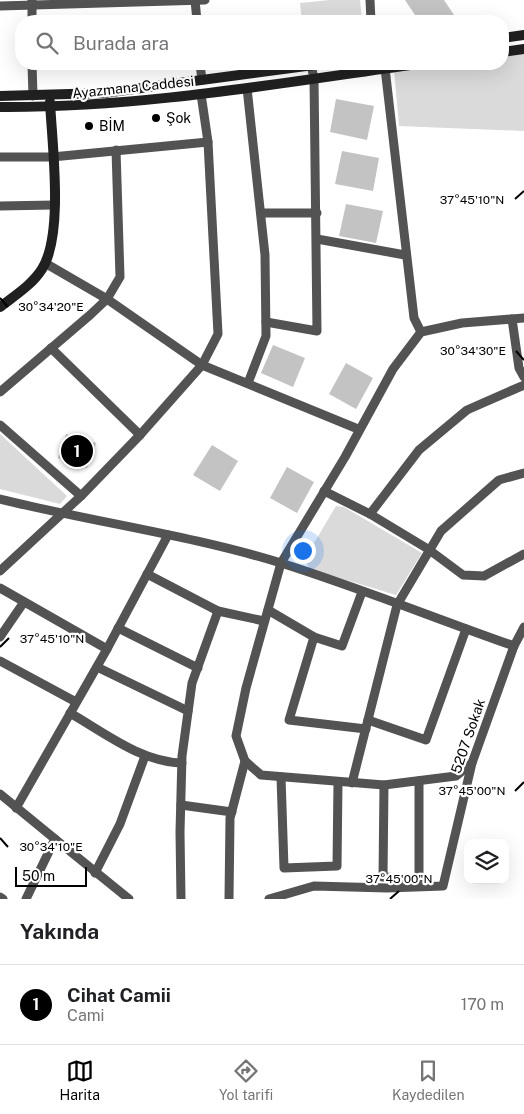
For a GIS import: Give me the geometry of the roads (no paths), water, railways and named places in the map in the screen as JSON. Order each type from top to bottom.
[{"type":"main road","points":[[509,37],[524,35]]},
{"type":"main road","points":[[509,51],[524,49]]},
{"type":"main road","name":"Ayazmana Caddesi","points":[[0,96],[104,93],[273,70]]},
{"type":"main road","name":"Ayazmana Caddesi","points":[[0,107],[33,108],[97,105],[202,94],[371,70]]},
{"type":"main road","points":[[33,96],[33,108]]},
{"type":"main road","points":[[0,308],[31,283],[45,263],[51,242],[54,205],[50,96]]},
{"type":"street","points":[[196,0],[197,15]]},
{"type":"street","points":[[0,6],[32,3],[204,0]]},
{"type":"street","points":[[370,0],[371,15]]},
{"type":"street","points":[[32,70],[33,96]]},
{"type":"street","points":[[201,70],[202,80]]},
{"type":"street","points":[[266,322],[317,331],[315,70]]},
{"type":"street","points":[[385,70],[405,255],[414,318],[421,332]]},
{"type":"street","points":[[248,88],[265,255],[266,322],[266,336],[248,383]]},
{"type":"street","points":[[0,570],[81,496],[140,435],[202,364],[218,334],[208,142],[202,94]]},
{"type":"street","points":[[0,157],[52,157],[208,142]]},
{"type":"street","points":[[0,392],[107,299],[120,277],[116,150]]},
{"type":"street","points":[[0,206],[54,205]]},
{"type":"street","points":[[261,213],[316,213]]},
{"type":"street","points":[[317,239],[405,255]]},
{"type":"street","points":[[45,263],[107,299],[202,364],[358,429]]},
{"type":"street","points":[[472,763],[456,776],[384,785],[261,775],[245,761],[236,736],[246,688],[281,563],[393,369],[421,332],[462,323],[524,318]]},
{"type":"street","points":[[512,319],[519,368],[524,377]]},
{"type":"street","points":[[51,348],[140,435]]},
{"type":"street","points":[[370,514],[419,450],[466,410],[524,386]]},
{"type":"street","points":[[0,425],[81,496]]},
{"type":"street","points":[[352,783],[397,605],[440,531],[499,480],[524,473]]},
{"type":"street","points":[[324,491],[370,514],[428,550],[463,575],[484,576],[524,554]]},
{"type":"street","points":[[0,499],[62,514],[168,535],[281,563],[514,646]]},
{"type":"street","points":[[16,808],[97,667],[168,535]]},
{"type":"street","points":[[147,574],[218,611],[264,622]]},
{"type":"street","points":[[0,588],[107,649]]},
{"type":"street","points":[[268,610],[314,637],[342,646],[362,592]]},
{"type":"street","points":[[0,637],[24,602]]},
{"type":"street","points":[[181,899],[182,763],[188,710],[192,683],[218,611]]},
{"type":"street","name":"5207 Sokak","points":[[269,899],[314,886],[387,888],[443,886],[472,763],[514,646],[524,627]]},
{"type":"street","points":[[118,628],[198,668]]},
{"type":"street","points":[[314,637],[289,720],[367,725],[426,740],[466,629]]},
{"type":"street","points":[[0,661],[76,702]]},
{"type":"street","points":[[97,667],[188,710]]},
{"type":"street","points":[[70,713],[145,756],[169,763],[182,763]]},
{"type":"street","points":[[95,873],[120,824],[145,756]]},
{"type":"street","points":[[229,899],[232,812],[245,761]]},
{"type":"street","points":[[281,777],[284,868],[337,866],[338,782]]},
{"type":"street","points":[[384,785],[383,877],[419,879],[420,781]]},
{"type":"street","points":[[0,794],[129,899]]},
{"type":"street","points":[[181,805],[232,812]]},
{"type":"street","points":[[26,899],[55,839]]},
{"type":"place","name":"Şok","points":[[156,118]]},
{"type":"place","name":"BİM","points":[[89,126]]},
{"type":"place","name":"Cihat Camii","points":[[77,451]]}]
